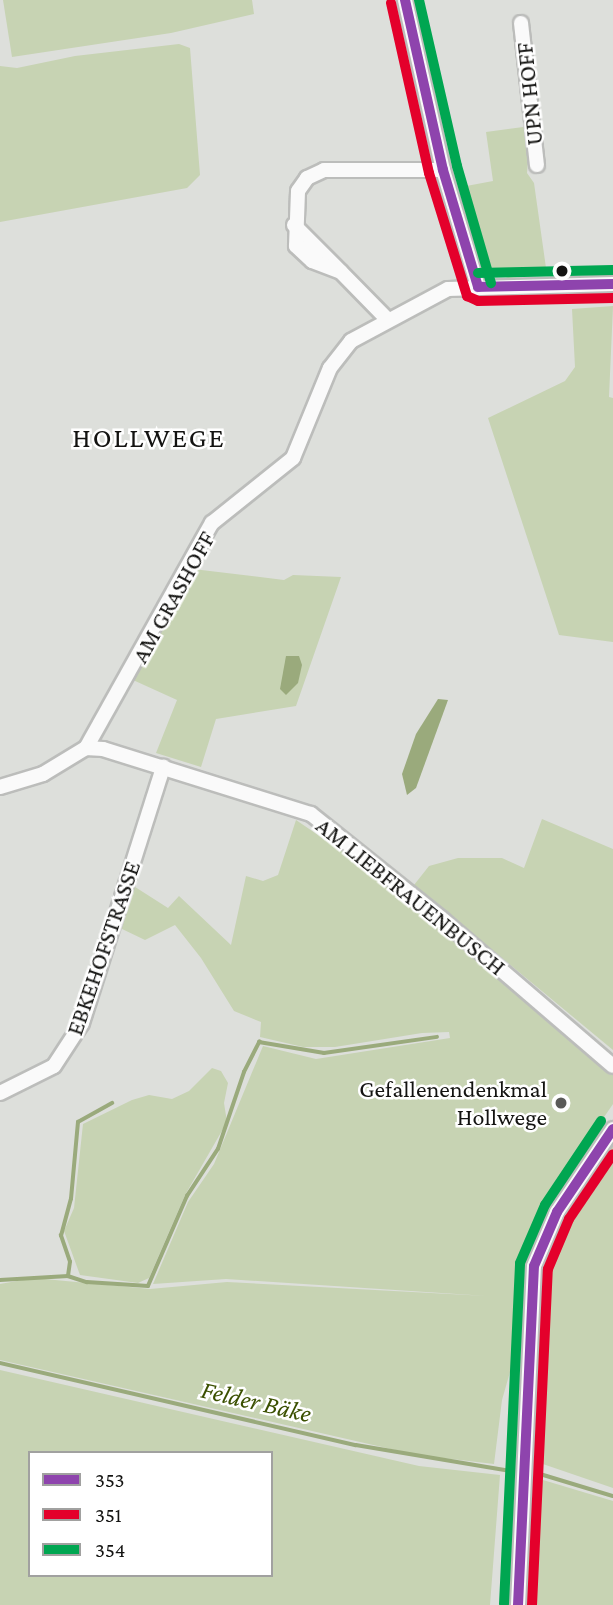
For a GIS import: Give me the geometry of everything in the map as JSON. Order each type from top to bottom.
[{"type":"street","points":[[405,0],[443,170],[478,287]]},
{"type":"street","name":"UPN HOFF","points":[[521,23],[537,165]]},
{"type":"street","points":[[387,319],[341,272],[304,256],[296,246],[298,191],[306,178],[324,170],[443,170]]},
{"type":"street","name":"AM GRASHOFF","points":[[86,748],[212,523],[285,467],[341,351],[387,319],[448,289],[613,284]]},
{"type":"street","points":[[97,732],[103,749]]},
{"type":"street","points":[[0,788],[43,774],[86,748]]},
{"type":"street","name":"AM LIEBFRAUENBUSCH","points":[[86,748],[103,749],[311,814],[433,911],[613,1066]]},
{"type":"street","name":"EBKEHOFSTRASSE","points":[[0,1093],[54,1066],[82,1023],[163,767]]},
{"type":"street","points":[[518,1605],[534,1266],[557,1212],[613,1129]]},
{"type":"shaded area","points":[[3,0],[252,0],[254,14],[171,33],[12,57]]},
{"type":"shaded area","points":[[179,44],[190,48],[200,175],[187,188],[0,222],[0,66],[17,68],[75,56]]},
{"type":"shaded area","points":[[531,126],[527,173],[534,183],[547,275],[508,278],[483,267],[461,187],[493,181],[486,132]]},
{"type":"shaded area","points":[[613,306],[609,397],[613,398],[613,642],[559,635],[488,418],[565,381],[575,367],[572,309]]},
{"type":"shaded area","points":[[193,569],[284,580],[293,575],[341,577],[296,706],[216,719],[201,767],[156,753],[177,700],[133,680]]},
{"type":"shaded area","points":[[286,656],[299,656],[302,665],[298,683],[286,695],[280,689]]},
{"type":"shaded area","points":[[438,699],[448,700],[416,788],[407,795],[402,774],[416,734]]},
{"type":"shaded area","points":[[542,819],[613,849],[613,1050],[414,885],[429,866],[458,858],[502,858],[524,868]]},
{"type":"shaded area","points":[[296,820],[371,871],[369,865],[613,1072],[613,1104],[541,1209],[519,1258],[516,1351],[502,1400],[494,1464],[417,1455],[0,1360],[0,1284],[34,1278],[150,1289],[227,1282],[487,1296],[226,1279],[153,1284],[188,1202],[214,1164],[263,1046],[316,1059],[450,1038],[449,1032],[422,1033],[335,1047],[303,1047],[260,1037],[261,1022],[234,1011],[201,958],[175,925],[145,940],[120,928],[132,885],[168,908],[179,896],[231,945],[246,876],[263,881],[278,875]]},
{"type":"shaded area","points":[[212,1068],[221,1071],[228,1083],[224,1103],[227,1122],[185,1195],[149,1278],[138,1283],[80,1275],[64,1231],[74,1208],[83,1124],[132,1100],[149,1095],[172,1099],[189,1091]]},
{"type":"shaded area","points":[[613,1144],[613,1488],[537,1462],[546,1272],[559,1231]]},
{"type":"shaded area","points":[[0,1370],[419,1466],[500,1475],[490,1605],[0,1605]]},
{"type":"shaded area","points":[[543,1480],[613,1501],[613,1605],[529,1605],[538,1486]]},
{"type":"waterway","points":[[68,1276],[87,1282],[148,1286],[187,1196],[218,1149],[244,1072],[259,1042],[324,1053],[437,1037]]},
{"type":"waterway","points":[[0,1280],[68,1276],[70,1262],[61,1236],[71,1199],[78,1122],[112,1103]]},
{"type":"waterway","name":"Felder Bäke","points":[[0,1363],[356,1445],[506,1470]]},
{"type":"waterway","name":"Felder Bäke","points":[[537,1473],[613,1496]]},
{"type":"transit line","name":"353","points":[[405,0],[443,170],[478,287]]},
{"type":"transit line","name":"354","points":[[419,0],[457,166],[491,283]]},
{"type":"transit line","name":"351","points":[[391,3],[429,173],[467,296],[478,301],[613,298]]},
{"type":"transit line","name":"354","points":[[478,273],[613,270]]},
{"type":"transit line","name":"353","points":[[478,287],[613,284]]},
{"type":"transit line","name":"354","points":[[504,1604],[520,1263],[545,1205],[601,1121]]},
{"type":"transit line","name":"353","points":[[518,1605],[534,1266],[557,1212],[613,1129]]},
{"type":"transit line","name":"351","points":[[532,1605],[548,1269],[569,1219],[613,1154]]},
{"type":"place","name":"Gefallenendenkmal Hollwege","points":[[561,1103]]},
{"type":"district","name":"HOLLWEGE","points":[[149,438]]}]
